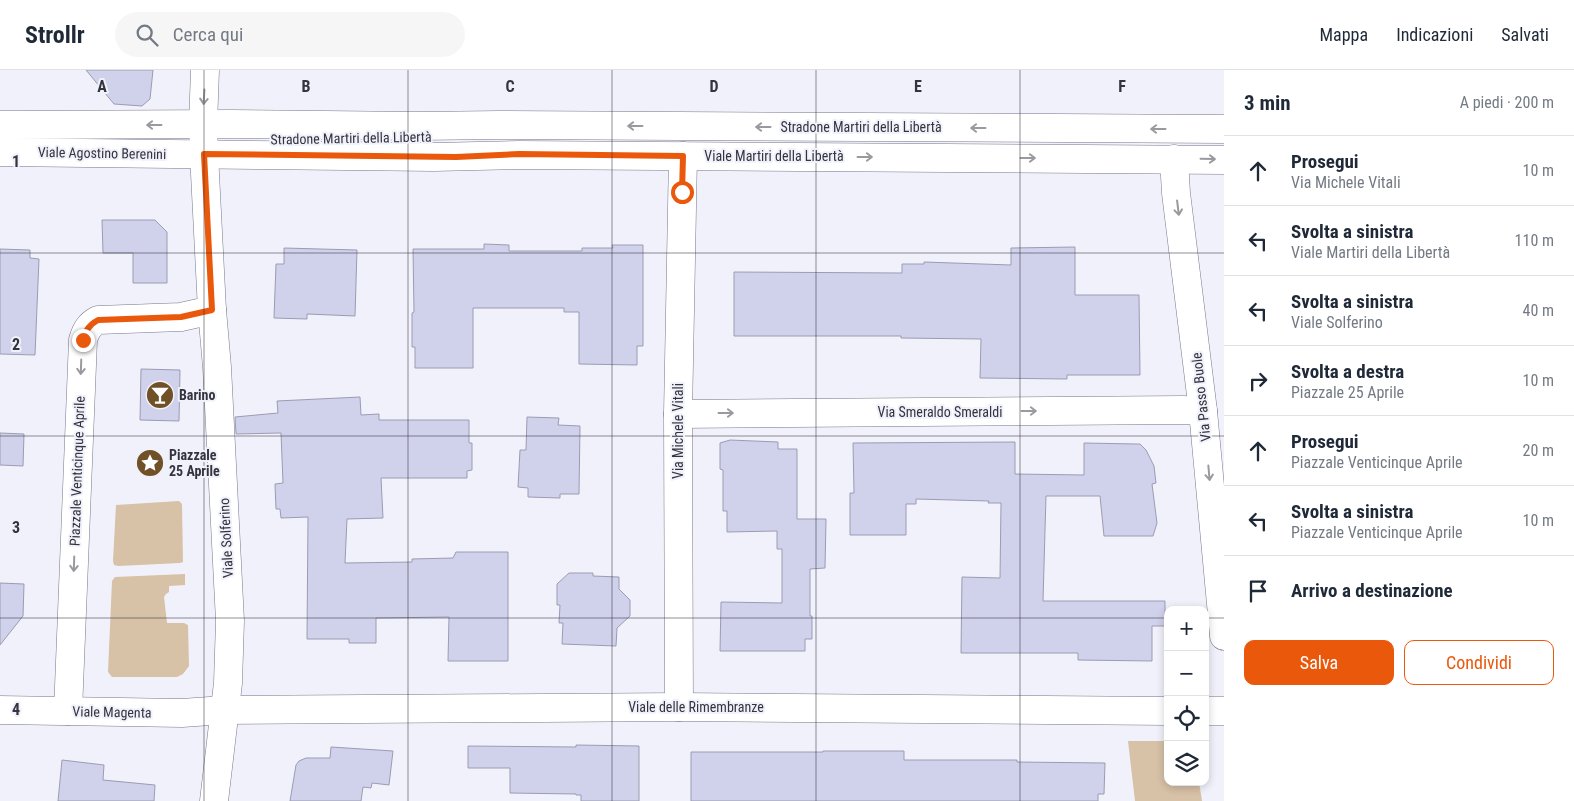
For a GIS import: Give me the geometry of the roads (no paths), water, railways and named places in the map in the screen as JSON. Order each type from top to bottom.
[{"type":"street","name":"Viale Solferino","points":[[205,70],[204,154],[212,310],[218,377],[230,621],[229,663],[214,801]]},
{"type":"street","name":"Viale Agostino Berenini","points":[[0,125],[203,125]]},
{"type":"street","name":"Stradone Martiri della Libertà","points":[[203,125],[1224,129]]},
{"type":"street","name":"Stradone Martiri della Libertà","points":[[204,154],[246,140],[307,137],[442,137],[480,127],[499,125]]},
{"type":"street","name":"Viale Agostino Berenini","points":[[0,152],[204,154]]},
{"type":"street","name":"Viale Martiri della Libertà","points":[[204,154],[441,157],[505,154],[1224,160]]},
{"type":"street","name":"Via Michele Vitali","points":[[679,707],[678,414],[683,156]]},
{"type":"street","name":"Via Passo Buole","points":[[1174,159],[1176,193],[1203,411],[1224,636]]},
{"type":"street","name":"Piazzale Venticinque Aprile","points":[[68,711],[83,340],[86,330],[98,320],[181,317],[212,310]]},
{"type":"street","name":"Via Smeraldo Smeraldi","points":[[678,414],[1203,411]]},
{"type":"street","name":"Viale delle Rimembranze","points":[[224,710],[679,707],[1164,711]]},
{"type":"street","name":"Viale Magenta","points":[[0,710],[182,713],[224,710]]},
{"type":"street","points":[[1209,711],[1224,711]]},
{"type":"place","name":"Barino","points":[[160,395]]},
{"type":"place","name":"Piazzale 25 Aprile","points":[[150,463]]}]
